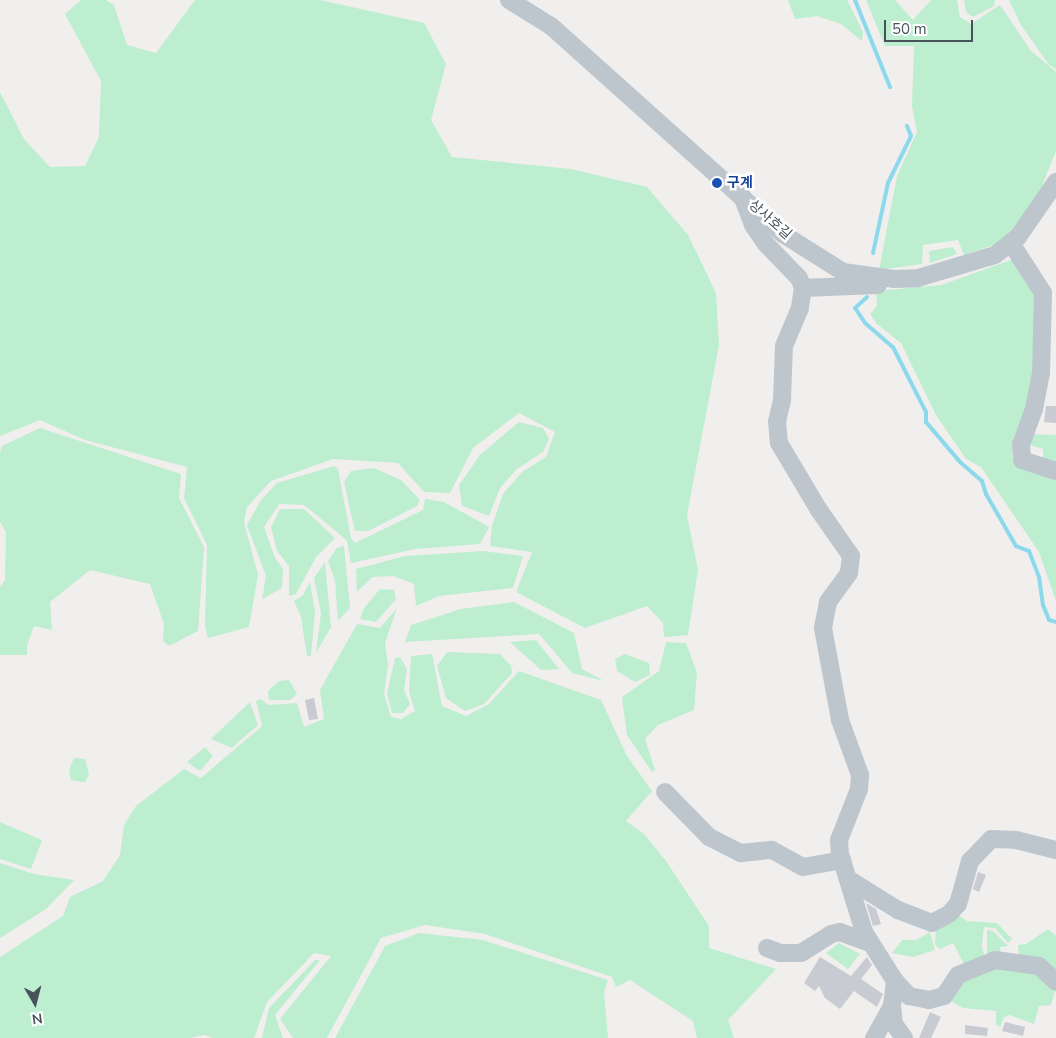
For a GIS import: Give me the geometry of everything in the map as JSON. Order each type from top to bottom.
[{"type":"street","name":"상사호길","points":[[509,0],[551,26],[783,234],[843,272],[894,280],[932,276],[995,255],[1011,243],[1038,212],[1056,182]]},
{"type":"street","points":[[742,196],[753,225],[766,244],[799,278],[803,288],[800,308],[784,346],[777,432],[779,443],[819,510],[851,556],[849,573],[828,602],[823,613],[823,628],[840,720],[860,775],[860,790],[838,840],[842,860],[870,943],[895,981],[909,996],[929,1000],[944,996],[958,974],[995,960],[1039,966],[1056,982]]},
{"type":"street","points":[[1011,243],[1043,293],[1042,373],[1034,409],[1020,444],[1022,460],[1056,471]]},
{"type":"street","points":[[803,288],[877,285],[894,280]]},
{"type":"street","points":[[665,792],[709,837],[741,853],[772,850],[802,868],[842,860]]},
{"type":"street","points":[[848,879],[898,910],[932,924],[949,914],[958,904],[970,861],[992,839],[1016,840],[1056,850]]},
{"type":"street","points":[[768,948],[780,953],[801,953],[831,934],[840,932],[870,943]]},
{"type":"street","points":[[895,981],[892,1006],[894,1024],[904,1038]]},
{"type":"street","points":[[874,1038],[892,1006]]},
{"type":"green space","points":[[81,0],[106,0],[114,5],[127,45],[156,53],[195,0],[320,0],[424,23],[446,64],[431,120],[452,157],[571,169],[647,187],[688,235],[716,293],[719,345],[687,515],[698,570],[688,635],[664,637],[663,623],[647,606],[585,628],[516,592],[532,552],[490,546],[492,526],[503,494],[522,472],[546,457],[555,432],[519,413],[473,448],[450,493],[424,492],[398,463],[333,459],[271,481],[247,507],[244,522],[258,575],[249,627],[208,638],[205,626],[207,545],[184,498],[187,467],[85,440],[40,420],[0,436],[0,92],[24,139],[50,167],[85,166],[99,137],[101,81],[65,14]]},
{"type":"green space","points":[[788,0],[847,0],[863,32],[862,41],[841,24],[817,16],[795,19]]},
{"type":"green space","points":[[866,0],[895,0],[913,20],[931,0],[957,0],[960,17],[971,24],[1000,5],[1031,51],[1056,72],[1056,151],[1042,186],[1005,241],[964,255],[958,240],[923,245],[922,264],[879,270],[897,176],[917,132],[912,106],[914,46],[885,46]]},
{"type":"green space","points":[[964,0],[995,0],[994,6],[973,17],[966,12]]},
{"type":"green space","points":[[1009,0],[1056,0],[1056,69],[1049,65],[1021,25]]},
{"type":"green space","points":[[953,247],[957,254],[930,263],[929,251]]},
{"type":"green space","points":[[1011,260],[1019,266],[1039,295],[1031,407],[1013,438],[1012,457],[1020,466],[1056,481],[1056,601],[1039,552],[981,467],[966,459],[936,415],[901,343],[877,324],[870,314],[877,306],[876,291],[941,285]]},
{"type":"green space","points":[[519,422],[543,428],[549,439],[543,452],[517,469],[500,488],[489,516],[462,506],[459,485],[480,455]]},
{"type":"green space","points":[[40,428],[181,474],[179,498],[204,547],[198,631],[169,646],[163,641],[164,624],[150,584],[90,570],[50,602],[52,630],[34,626],[27,645],[27,655],[0,655],[0,587],[5,580],[6,532],[0,522],[0,452],[2,446]]},
{"type":"green space","points":[[1033,434],[1056,435],[1056,466],[1043,458],[1043,449],[1026,444]]},
{"type":"green space","points":[[334,466],[338,469],[351,538],[355,543],[423,510],[425,499],[444,502],[489,527],[480,544],[415,549],[351,563],[347,541],[336,531],[304,505],[279,504],[264,527],[275,558],[283,569],[282,588],[262,599],[266,576],[247,525],[261,500],[277,483]]},
{"type":"green space","points":[[374,468],[401,480],[420,500],[417,506],[368,531],[355,531],[344,482],[351,471]]},
{"type":"green space","points":[[280,509],[304,509],[335,538],[316,557],[296,594],[289,596],[289,566],[277,551],[271,527]]},
{"type":"green space","points":[[344,546],[350,608],[338,621],[335,581],[328,561],[337,548]]},
{"type":"green space","points":[[483,551],[523,556],[513,588],[439,596],[416,606],[414,584],[393,576],[372,577],[357,592],[356,569],[405,556]]},
{"type":"green space","points":[[325,562],[331,627],[316,653],[321,613],[314,578]]},
{"type":"green space","points":[[310,582],[315,612],[311,656],[307,656],[301,617],[294,601],[303,595]]},
{"type":"green space","points":[[380,589],[394,590],[396,599],[376,622],[360,619],[364,608]]},
{"type":"green space","points":[[514,602],[574,633],[582,669],[604,681],[572,673],[539,634],[405,642],[411,625],[461,609]]},
{"type":"green space","points":[[397,608],[385,643],[388,665],[384,694],[391,717],[401,719],[415,711],[409,692],[411,656],[432,654],[442,706],[466,716],[489,704],[519,671],[601,700],[627,756],[652,791],[626,821],[644,834],[666,861],[709,926],[709,948],[776,969],[728,1020],[734,1038],[697,1038],[693,1021],[630,980],[616,987],[612,977],[485,934],[425,925],[381,938],[327,1038],[293,1038],[280,1019],[331,956],[314,953],[267,1002],[254,1038],[213,1038],[204,1035],[190,1038],[0,1038],[0,957],[63,916],[70,897],[103,881],[120,855],[124,825],[136,806],[184,769],[201,778],[262,726],[256,701],[261,699],[268,705],[297,703],[304,727],[324,719],[320,690],[357,624],[380,628]]},
{"type":"green space","points":[[536,640],[560,669],[541,670],[510,642]]},
{"type":"green space","points":[[666,642],[686,643],[697,673],[694,710],[658,725],[645,739],[655,770],[652,772],[627,735],[622,697],[659,671]]},
{"type":"green space","points":[[447,652],[500,654],[511,666],[512,673],[484,704],[465,711],[446,698],[437,666]]},
{"type":"green space","points":[[625,654],[649,663],[650,675],[635,682],[617,671],[615,659]]},
{"type":"green space","points":[[400,657],[407,669],[404,690],[410,704],[403,713],[392,713],[387,694],[395,658]]},
{"type":"green space","points":[[289,680],[297,694],[290,700],[269,700],[268,691],[279,681]]},
{"type":"green space","points":[[250,702],[258,725],[232,748],[211,739]]},
{"type":"green space","points":[[205,747],[213,756],[200,771],[187,762]]},
{"type":"green space","points":[[74,758],[85,759],[89,774],[85,782],[71,780],[69,770]]},
{"type":"green space","points":[[0,822],[42,840],[31,869],[0,859]]},
{"type":"green space","points":[[0,863],[34,874],[74,880],[46,909],[0,938]]},
{"type":"green space","points":[[956,914],[967,921],[997,923],[1012,939],[1008,943],[995,928],[984,927],[982,946],[985,959],[965,966],[953,943],[940,949],[935,945],[936,929]]},
{"type":"green space","points":[[1048,929],[1056,936],[1056,975],[1019,959],[1018,945],[1026,944]]},
{"type":"green space","points":[[987,930],[993,931],[1008,946],[1000,947],[1001,955],[987,956]]},
{"type":"green space","points":[[930,932],[935,950],[913,957],[892,953],[902,940],[916,940]]},
{"type":"green space","points":[[419,933],[483,940],[608,980],[604,992],[608,1038],[335,1038],[385,946]]},
{"type":"green space","points":[[839,943],[860,954],[848,969],[826,953]]},
{"type":"green space","points":[[315,960],[320,960],[275,1015],[283,1038],[262,1038],[269,1008]]},
{"type":"green space","points":[[1002,966],[1033,970],[1056,988],[1051,1005],[1039,1006],[1034,1024],[1009,1015],[1004,1017],[1000,1027],[996,1025],[996,1011],[963,1008],[952,1002],[959,984]]},
{"type":"building","points":[[1046,406],[1056,406],[1056,423],[1044,422]]},
{"type":"building","points":[[314,698],[318,719],[309,720],[305,700]]},
{"type":"building","points":[[978,872],[986,875],[979,892],[973,889]]},
{"type":"building","points":[[866,903],[876,909],[881,924],[873,926]]},
{"type":"building","points":[[820,957],[851,976],[867,957],[872,965],[861,979],[883,994],[877,1007],[854,991],[840,1009],[825,998],[819,986],[815,991],[804,983]]},
{"type":"building","points":[[930,1012],[941,1017],[931,1038],[919,1038]]},
{"type":"building","points":[[1005,1022],[1025,1027],[1023,1036],[1002,1031]]},
{"type":"building","points":[[965,1025],[988,1028],[987,1036],[965,1034]]},
{"type":"waterway","points":[[855,0],[890,87]]},
{"type":"waterway","points":[[873,253],[888,183],[911,136],[907,126]]},
{"type":"waterway","points":[[867,297],[855,308],[865,323],[893,347],[926,412],[926,422],[960,462],[982,481],[986,494],[1016,546],[1029,551],[1039,577],[1043,605],[1049,620],[1056,622]]},
{"type":"place","name":"구계","points":[[717,183]]}]
